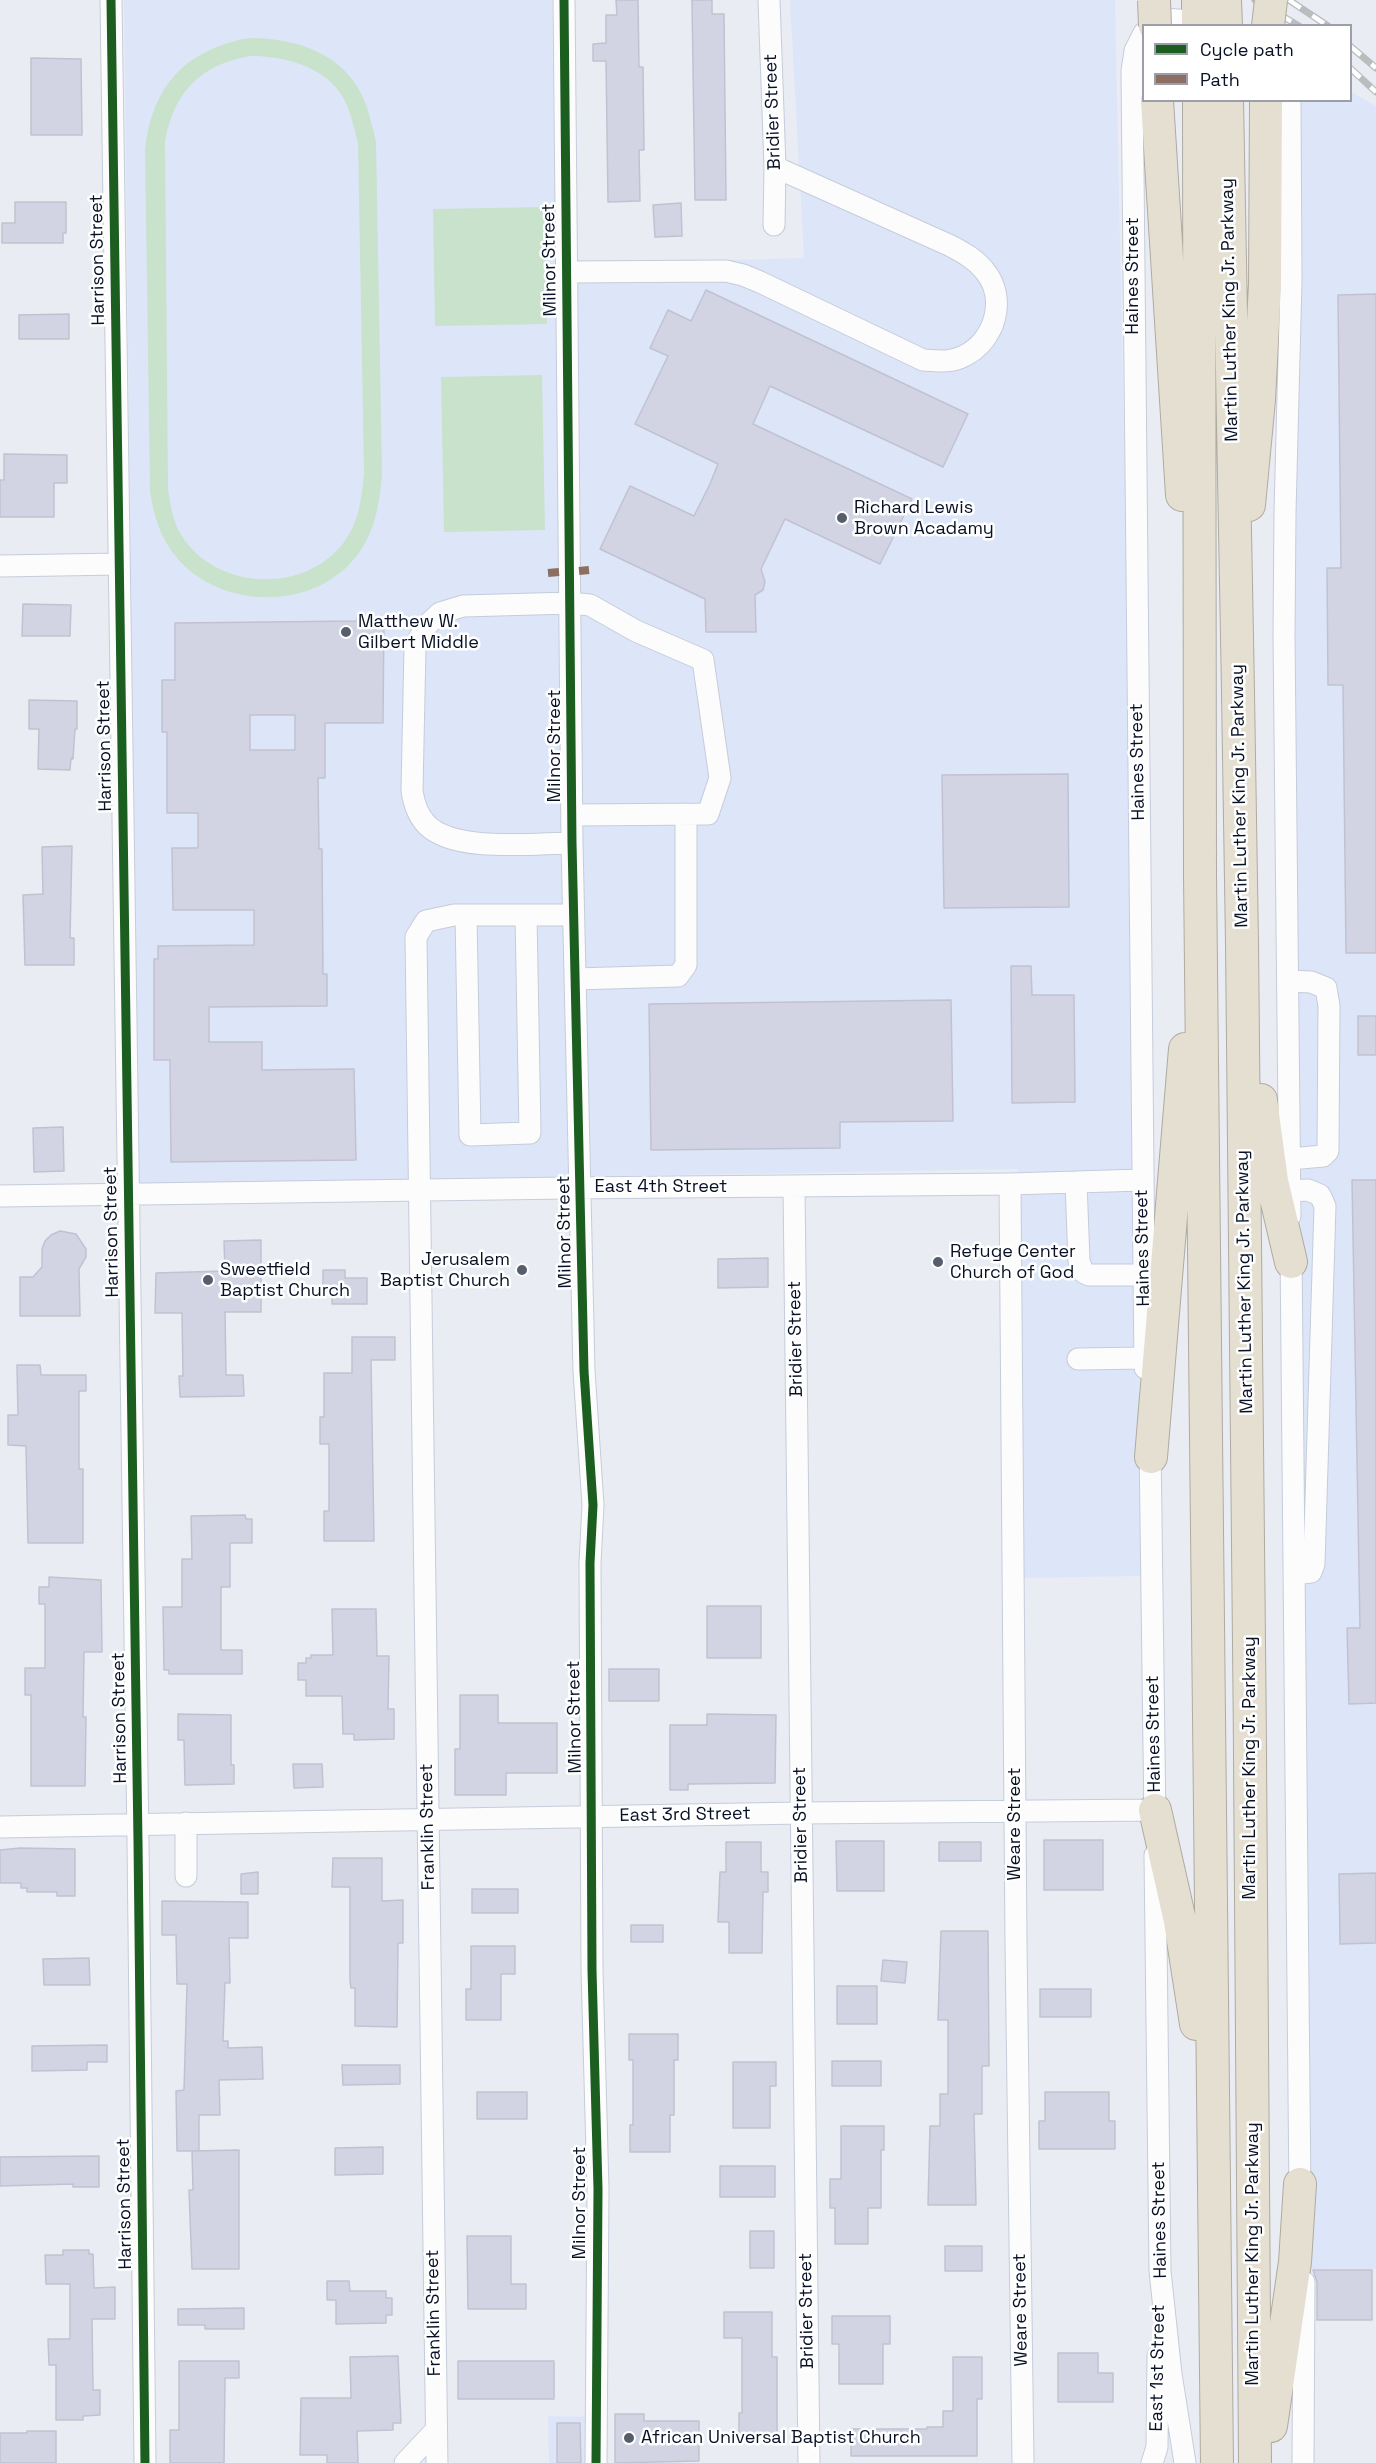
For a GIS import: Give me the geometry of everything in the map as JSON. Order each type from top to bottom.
[{"type":"highway","points":[[1153,24],[1154,0]]},
{"type":"highway","points":[[1198,0],[1198,24]]},
{"type":"highway","points":[[1225,0],[1226,24]]},
{"type":"highway","points":[[1268,24],[1271,0]]},
{"type":"highway","points":[[1157,102],[1200,763]]},
{"type":"highway","name":"Martin Luther King Jr. Parkway","points":[[1199,102],[1200,875],[1217,2463]]},
{"type":"highway","name":"Martin Luther King Jr. Parkway","points":[[1227,102],[1232,490],[1236,573],[1242,944],[1255,2463]]},
{"type":"highway","points":[[1236,573],[1252,490],[1259,400],[1274,103]]},
{"type":"highway","points":[[1151,1457],[1200,875]]},
{"type":"highway","points":[[1242,944],[1272,1181],[1291,1262]]},
{"type":"highway","points":[[1155,1810],[1187,1958],[1214,2176]]},
{"type":"highway","points":[[1266,2463],[1295,2262],[1300,2184]]},
{"type":"street","name":"Harrison Street","points":[[111,0],[138,1824],[145,2463]]},
{"type":"street","name":"Milnor Street","points":[[564,0],[573,915],[584,1371],[593,1505],[590,1563],[592,1970],[598,2189],[596,2463]]},
{"type":"street","name":"Bridier Street","points":[[769,0],[775,167],[774,225]]},
{"type":"street","points":[[1156,24],[1160,21],[1176,19],[1192,24]]},
{"type":"street","name":"Haines Street","points":[[1142,35],[1135,51],[1132,70],[1142,1180],[1145,1358],[1151,1457],[1160,2271],[1171,2374],[1185,2463]]},
{"type":"street","points":[[1274,103],[1291,280],[1284,636],[1300,2184],[1305,2349],[1303,2463]]},
{"type":"street","points":[[567,273],[735,273],[760,282],[923,360],[943,362],[963,357],[979,346],[992,329],[996,310],[995,290],[986,272],[973,258],[775,167]]},
{"type":"street","points":[[0,566],[119,564]]},
{"type":"street","points":[[572,815],[708,814],[720,778],[703,660],[636,631],[590,605],[570,603],[463,606],[440,613],[425,627],[415,647],[412,792],[415,808],[427,826],[447,837],[468,844],[572,843]]},
{"type":"street","points":[[575,979],[678,975],[686,965],[686,814]]},
{"type":"street","name":"Franklin Street","points":[[437,2463],[416,937],[426,921],[454,915],[573,915]]},
{"type":"street","points":[[466,915],[470,1135],[530,1134],[526,915]]},
{"type":"street","points":[[1288,981],[1311,982],[1326,988],[1329,1006],[1328,1151],[1323,1156],[1290,1159]]},
{"type":"street","name":"East 4th Street","points":[[0,1196],[1010,1184],[1142,1180]]},
{"type":"street","points":[[1076,1182],[1079,1260],[1083,1272],[1089,1275],[1144,1275]]},
{"type":"street","name":"Weare Street","points":[[1010,1184],[1023,2463]]},
{"type":"street","name":"Bridier Street","points":[[794,1186],[809,2463]]},
{"type":"street","points":[[1290,1191],[1308,1190],[1320,1195],[1324,1206],[1314,1564],[1311,1572],[1294,1574]]},
{"type":"street","points":[[1078,1359],[1145,1358]]},
{"type":"street","name":"East 3rd Street","points":[[0,1827],[801,1813],[1155,1810]]},
{"type":"street","points":[[186,1824],[186,1876]]},
{"type":"street","name":"East 1st Street","points":[[1152,2463],[1157,2447],[1160,2271]]},
{"type":"street","points":[[405,2463],[436,2430]]},
{"type":"shaded area","points":[[124,0],[552,0],[556,265],[804,258],[790,0],[1115,0],[1131,770],[1142,1576],[1024,1578],[1018,1169],[138,1184]]},
{"type":"shaded area","points":[[1352,93],[1376,106],[1376,2269],[1311,2270],[1294,535],[1301,268],[1301,102],[1352,102]]},
{"type":"shaded area","points":[[548,2416],[606,2417],[606,2463],[549,2463]]},
{"type":"green space","points":[[249,38],[280,40],[325,55],[349,75],[358,88],[367,107],[376,141],[382,473],[376,514],[370,533],[360,551],[342,571],[320,585],[296,594],[270,597],[244,595],[219,588],[196,575],[177,558],[166,543],[156,518],[150,491],[145,149],[155,107],[164,89],[190,61],[227,43]],"holes":[[[263,56],[303,65],[326,78],[344,99],[358,143],[364,473],[356,518],[344,542],[327,559],[307,571],[284,578],[260,579],[237,575],[214,566],[195,552],[180,533],[171,506],[168,489],[165,141],[175,108],[192,84],[217,66],[232,60]]]},
{"type":"green space","points":[[544,207],[547,324],[435,326],[433,209]]},
{"type":"green space","points":[[542,375],[545,530],[444,532],[441,377]]},
{"type":"building","points":[[616,0],[638,0],[639,67],[643,67],[644,150],[639,150],[640,201],[608,202],[606,61],[593,61],[593,44],[606,43],[606,15],[617,15]]},
{"type":"building","points":[[692,0],[712,0],[712,14],[724,14],[726,200],[695,200]]},
{"type":"building","points":[[31,58],[81,59],[82,135],[31,135]]},
{"type":"building","points":[[15,202],[66,202],[66,233],[63,233],[63,243],[2,243],[2,223],[15,223]]},
{"type":"building","points":[[681,203],[682,236],[655,237],[653,205]]},
{"type":"building","points":[[706,290],[968,414],[943,467],[770,386],[753,424],[912,499],[880,564],[785,519],[761,569],[765,582],[763,590],[755,595],[756,632],[706,632],[705,599],[600,549],[630,486],[694,516],[710,484],[718,464],[635,424],[668,356],[650,348],[668,310],[691,321]]},
{"type":"building","points":[[1376,294],[1376,953],[1346,953],[1343,685],[1328,685],[1327,568],[1341,568],[1338,295]]},
{"type":"building","points":[[69,314],[69,339],[19,339],[19,315]]},
{"type":"building","points":[[4,454],[67,455],[67,483],[54,483],[54,517],[0,517],[0,480],[4,480]]},
{"type":"building","points":[[23,604],[71,605],[70,636],[22,636]]},
{"type":"building","points":[[357,618],[384,618],[383,723],[325,723],[325,778],[318,778],[319,849],[322,849],[323,974],[327,974],[327,1006],[209,1007],[209,1042],[262,1042],[262,1070],[354,1069],[356,1160],[171,1162],[170,1060],[154,1060],[154,959],[158,959],[158,946],[254,945],[254,910],[173,910],[172,848],[198,848],[198,813],[167,813],[167,732],[162,732],[162,680],[175,680],[175,623],[357,621]],"holes":[[[250,715],[295,715],[295,750],[250,750]]]},
{"type":"building","points":[[29,700],[77,701],[77,729],[75,729],[70,770],[38,769],[39,729],[29,729]]},
{"type":"building","points":[[1068,774],[1069,907],[944,908],[942,775]]},
{"type":"building","points":[[72,846],[70,938],[74,938],[74,965],[25,965],[23,895],[43,894],[42,847]]},
{"type":"building","points":[[1011,966],[1031,966],[1032,995],[1074,995],[1075,1102],[1012,1103]]},
{"type":"building","points":[[951,1000],[953,1121],[840,1122],[840,1148],[651,1150],[649,1004]]},
{"type":"building","points":[[1358,1016],[1376,1016],[1376,1055],[1358,1055]]},
{"type":"building","points":[[63,1127],[64,1171],[34,1172],[33,1128]]},
{"type":"building","points":[[1352,1180],[1376,1180],[1376,1703],[1349,1704],[1347,1628],[1360,1628]]},
{"type":"building","points":[[60,1231],[76,1234],[86,1249],[86,1257],[79,1269],[80,1316],[20,1316],[20,1277],[33,1277],[42,1267],[42,1249],[45,1241]]},
{"type":"building","points":[[261,1240],[261,1312],[225,1312],[226,1375],[243,1375],[244,1396],[180,1397],[179,1376],[183,1376],[182,1313],[155,1313],[156,1273],[225,1271],[224,1241]]},
{"type":"building","points":[[768,1258],[768,1287],[718,1288],[718,1259]]},
{"type":"building","points":[[323,1270],[345,1270],[345,1278],[367,1278],[367,1304],[332,1304],[332,1292],[323,1292]]},
{"type":"building","points":[[352,1337],[395,1337],[395,1360],[371,1360],[374,1541],[324,1541],[324,1511],[329,1511],[329,1444],[320,1444],[320,1417],[324,1417],[324,1373],[352,1373]]},
{"type":"building","points":[[17,1365],[40,1365],[41,1375],[86,1375],[86,1391],[79,1391],[79,1469],[83,1469],[83,1543],[28,1543],[26,1446],[8,1445],[8,1415],[18,1415]]},
{"type":"building","points":[[245,1515],[246,1519],[252,1519],[252,1543],[230,1543],[230,1587],[221,1587],[221,1650],[242,1650],[242,1674],[169,1674],[169,1670],[164,1670],[163,1607],[182,1607],[182,1559],[192,1559],[191,1516]]},
{"type":"building","points":[[49,1577],[101,1580],[102,1652],[84,1652],[85,1786],[31,1786],[31,1695],[25,1695],[25,1668],[45,1668],[45,1604],[39,1604],[39,1587],[49,1587]]},
{"type":"building","points":[[707,1606],[761,1606],[761,1658],[707,1658]]},
{"type":"building","points":[[332,1609],[376,1609],[377,1656],[389,1656],[388,1709],[394,1709],[394,1739],[354,1740],[354,1734],[343,1734],[342,1696],[306,1696],[306,1680],[298,1680],[298,1663],[306,1663],[306,1658],[311,1658],[311,1655],[333,1655]]},
{"type":"building","points":[[609,1669],[659,1669],[659,1701],[609,1701]]},
{"type":"building","points":[[460,1695],[498,1695],[498,1723],[557,1723],[557,1773],[506,1773],[506,1795],[455,1795],[455,1749],[460,1749]]},
{"type":"building","points":[[178,1714],[231,1715],[231,1765],[234,1765],[234,1784],[185,1785],[184,1740],[178,1740]]},
{"type":"building","points":[[707,1714],[776,1715],[775,1783],[688,1784],[688,1790],[670,1790],[670,1725],[707,1725]]},
{"type":"building","points":[[293,1764],[322,1764],[323,1787],[294,1788]]},
{"type":"building","points":[[1044,1840],[1103,1840],[1103,1890],[1044,1890]]},
{"type":"building","points":[[836,1841],[884,1841],[884,1891],[837,1891]]},
{"type":"building","points":[[726,1842],[761,1842],[761,1872],[768,1872],[768,1892],[763,1892],[762,1953],[729,1953],[729,1922],[718,1922],[720,1872],[726,1872]]},
{"type":"building","points":[[939,1842],[981,1842],[981,1861],[939,1861]]},
{"type":"building","points":[[75,1849],[75,1896],[57,1896],[57,1892],[27,1892],[27,1888],[21,1888],[21,1883],[0,1883],[0,1850]]},
{"type":"building","points":[[333,1858],[382,1858],[382,1901],[403,1900],[403,1943],[398,1943],[397,2027],[355,2026],[355,1988],[351,1988],[350,1981],[350,1887],[332,1887]]},
{"type":"building","points":[[258,1872],[258,1894],[241,1894],[241,1874]]},
{"type":"building","points":[[1376,1873],[1376,1943],[1340,1944],[1339,1874]]},
{"type":"building","points":[[472,1889],[518,1889],[518,1913],[472,1913]]},
{"type":"building","points":[[162,1901],[248,1902],[248,1938],[229,1938],[230,1983],[225,1983],[223,2041],[228,2041],[228,2048],[262,2047],[263,2079],[219,2080],[220,2115],[199,2115],[199,2151],[177,2151],[176,2091],[184,2090],[187,1984],[177,1984],[176,1935],[162,1935]]},
{"type":"building","points":[[631,1925],[663,1925],[663,1942],[631,1942]]},
{"type":"building","points":[[941,1931],[988,1931],[989,2066],[982,2066],[982,2114],[974,2114],[976,2205],[928,2205],[930,2126],[940,2126],[940,2094],[948,2094],[948,2020],[938,2020]]},
{"type":"building","points":[[471,1946],[515,1946],[515,1974],[501,1974],[501,2020],[466,2020],[466,1989],[471,1989]]},
{"type":"building","points":[[89,1958],[90,1985],[44,1985],[43,1959]]},
{"type":"building","points":[[883,1960],[907,1962],[905,1983],[881,1981]]},
{"type":"building","points":[[837,1986],[877,1986],[877,2024],[837,2024]]},
{"type":"building","points":[[1040,1989],[1091,1989],[1091,2017],[1040,2017]]},
{"type":"building","points":[[629,2034],[678,2034],[678,2060],[674,2060],[674,2115],[670,2115],[670,2152],[630,2152],[630,2125],[633,2125],[633,2060],[629,2060]]},
{"type":"building","points":[[107,2045],[107,2062],[87,2062],[87,2070],[32,2071],[32,2046]]},
{"type":"building","points":[[832,2061],[881,2061],[881,2086],[832,2086]]},
{"type":"building","points":[[733,2062],[776,2062],[776,2086],[770,2086],[770,2128],[733,2128]]},
{"type":"building","points":[[342,2065],[400,2065],[400,2084],[343,2085]]},
{"type":"building","points":[[477,2092],[527,2092],[527,2119],[477,2119]]},
{"type":"building","points":[[1045,2092],[1109,2092],[1109,2121],[1115,2121],[1115,2149],[1039,2149],[1039,2121],[1045,2121]]},
{"type":"building","points":[[841,2126],[884,2126],[884,2150],[881,2150],[881,2208],[868,2208],[868,2244],[835,2244],[835,2208],[830,2208],[830,2179],[841,2179]]},
{"type":"building","points":[[383,2147],[383,2174],[335,2175],[335,2148]]},
{"type":"building","points":[[239,2150],[239,2269],[192,2269],[189,2190],[193,2190],[192,2151]]},
{"type":"building","points":[[99,2156],[99,2187],[73,2187],[73,2184],[0,2186],[0,2157]]},
{"type":"building","points":[[720,2166],[775,2166],[775,2197],[720,2197]]},
{"type":"building","points":[[750,2231],[774,2231],[774,2268],[750,2268]]},
{"type":"building","points":[[467,2236],[511,2236],[511,2284],[526,2284],[526,2309],[468,2309]]},
{"type":"building","points":[[945,2246],[982,2246],[982,2271],[945,2271]]},
{"type":"building","points":[[63,2250],[89,2250],[89,2254],[93,2254],[94,2288],[115,2287],[115,2319],[92,2319],[93,2390],[100,2390],[100,2415],[83,2416],[83,2420],[56,2420],[56,2365],[49,2365],[48,2339],[70,2339],[70,2284],[46,2284],[45,2255],[63,2255]]},
{"type":"building","points":[[1313,2270],[1372,2270],[1372,2320],[1317,2320],[1317,2282]]},
{"type":"building","points":[[327,2281],[349,2281],[350,2291],[386,2291],[386,2298],[392,2298],[392,2315],[386,2315],[386,2323],[336,2324],[336,2300],[327,2300]]},
{"type":"building","points":[[244,2308],[244,2329],[205,2329],[205,2325],[178,2325],[178,2309]]},
{"type":"building","points":[[724,2312],[772,2312],[772,2357],[777,2357],[777,2438],[739,2438],[739,2413],[742,2413],[742,2338],[724,2338]]},
{"type":"building","points":[[832,2316],[890,2316],[890,2344],[883,2344],[883,2384],[839,2384],[839,2344],[832,2344]]},
{"type":"building","points":[[1058,2353],[1098,2353],[1098,2373],[1113,2373],[1113,2402],[1058,2402]]},
{"type":"building","points":[[398,2356],[401,2423],[393,2423],[393,2430],[357,2431],[358,2463],[327,2463],[327,2455],[300,2455],[301,2398],[351,2398],[350,2357]]},
{"type":"building","points":[[953,2357],[982,2357],[982,2399],[977,2399],[977,2456],[851,2456],[851,2429],[943,2427],[943,2411],[953,2411]]},
{"type":"building","points":[[179,2361],[239,2361],[239,2378],[225,2378],[224,2463],[170,2463],[170,2430],[179,2430]]},
{"type":"building","points":[[458,2361],[554,2361],[554,2399],[458,2399]]},
{"type":"building","points":[[615,2414],[644,2414],[644,2421],[699,2421],[699,2461],[615,2463]]},
{"type":"building","points":[[557,2423],[580,2423],[581,2463],[557,2463]]},
{"type":"building","points":[[27,2431],[56,2431],[56,2463],[0,2463],[0,2433],[27,2433]]},
{"type":"railway","points":[[1255,0],[1296,24]]},
{"type":"railway","points":[[1289,0],[1325,24]]},
{"type":"railway","points":[[1352,48],[1376,68]]},
{"type":"railway","points":[[1352,70],[1376,92]]},
{"type":"marked path","points":[[579,571],[589,570]]},
{"type":"marked path","points":[[548,573],[559,572]]},
{"type":"cycle path","points":[[111,0],[145,2463]]},
{"type":"cycle path","points":[[564,0],[572,843],[584,1371],[593,1505],[590,1563],[592,1970],[598,2189],[596,2463]]},
{"type":"place","name":"Richard Lewis Brown Acadamy","points":[[842,518]]},
{"type":"place","name":"Matthew W. Gilbert Middle","points":[[346,632]]},
{"type":"place","name":"Refuge Center Church of God","points":[[938,1262]]},
{"type":"place","name":"Jerusalem Baptist Church","points":[[522,1270]]},
{"type":"place","name":"Sweetfield Baptist Church","points":[[208,1280]]},
{"type":"place","name":"African Universal Baptist Church","points":[[629,2438]]}]
